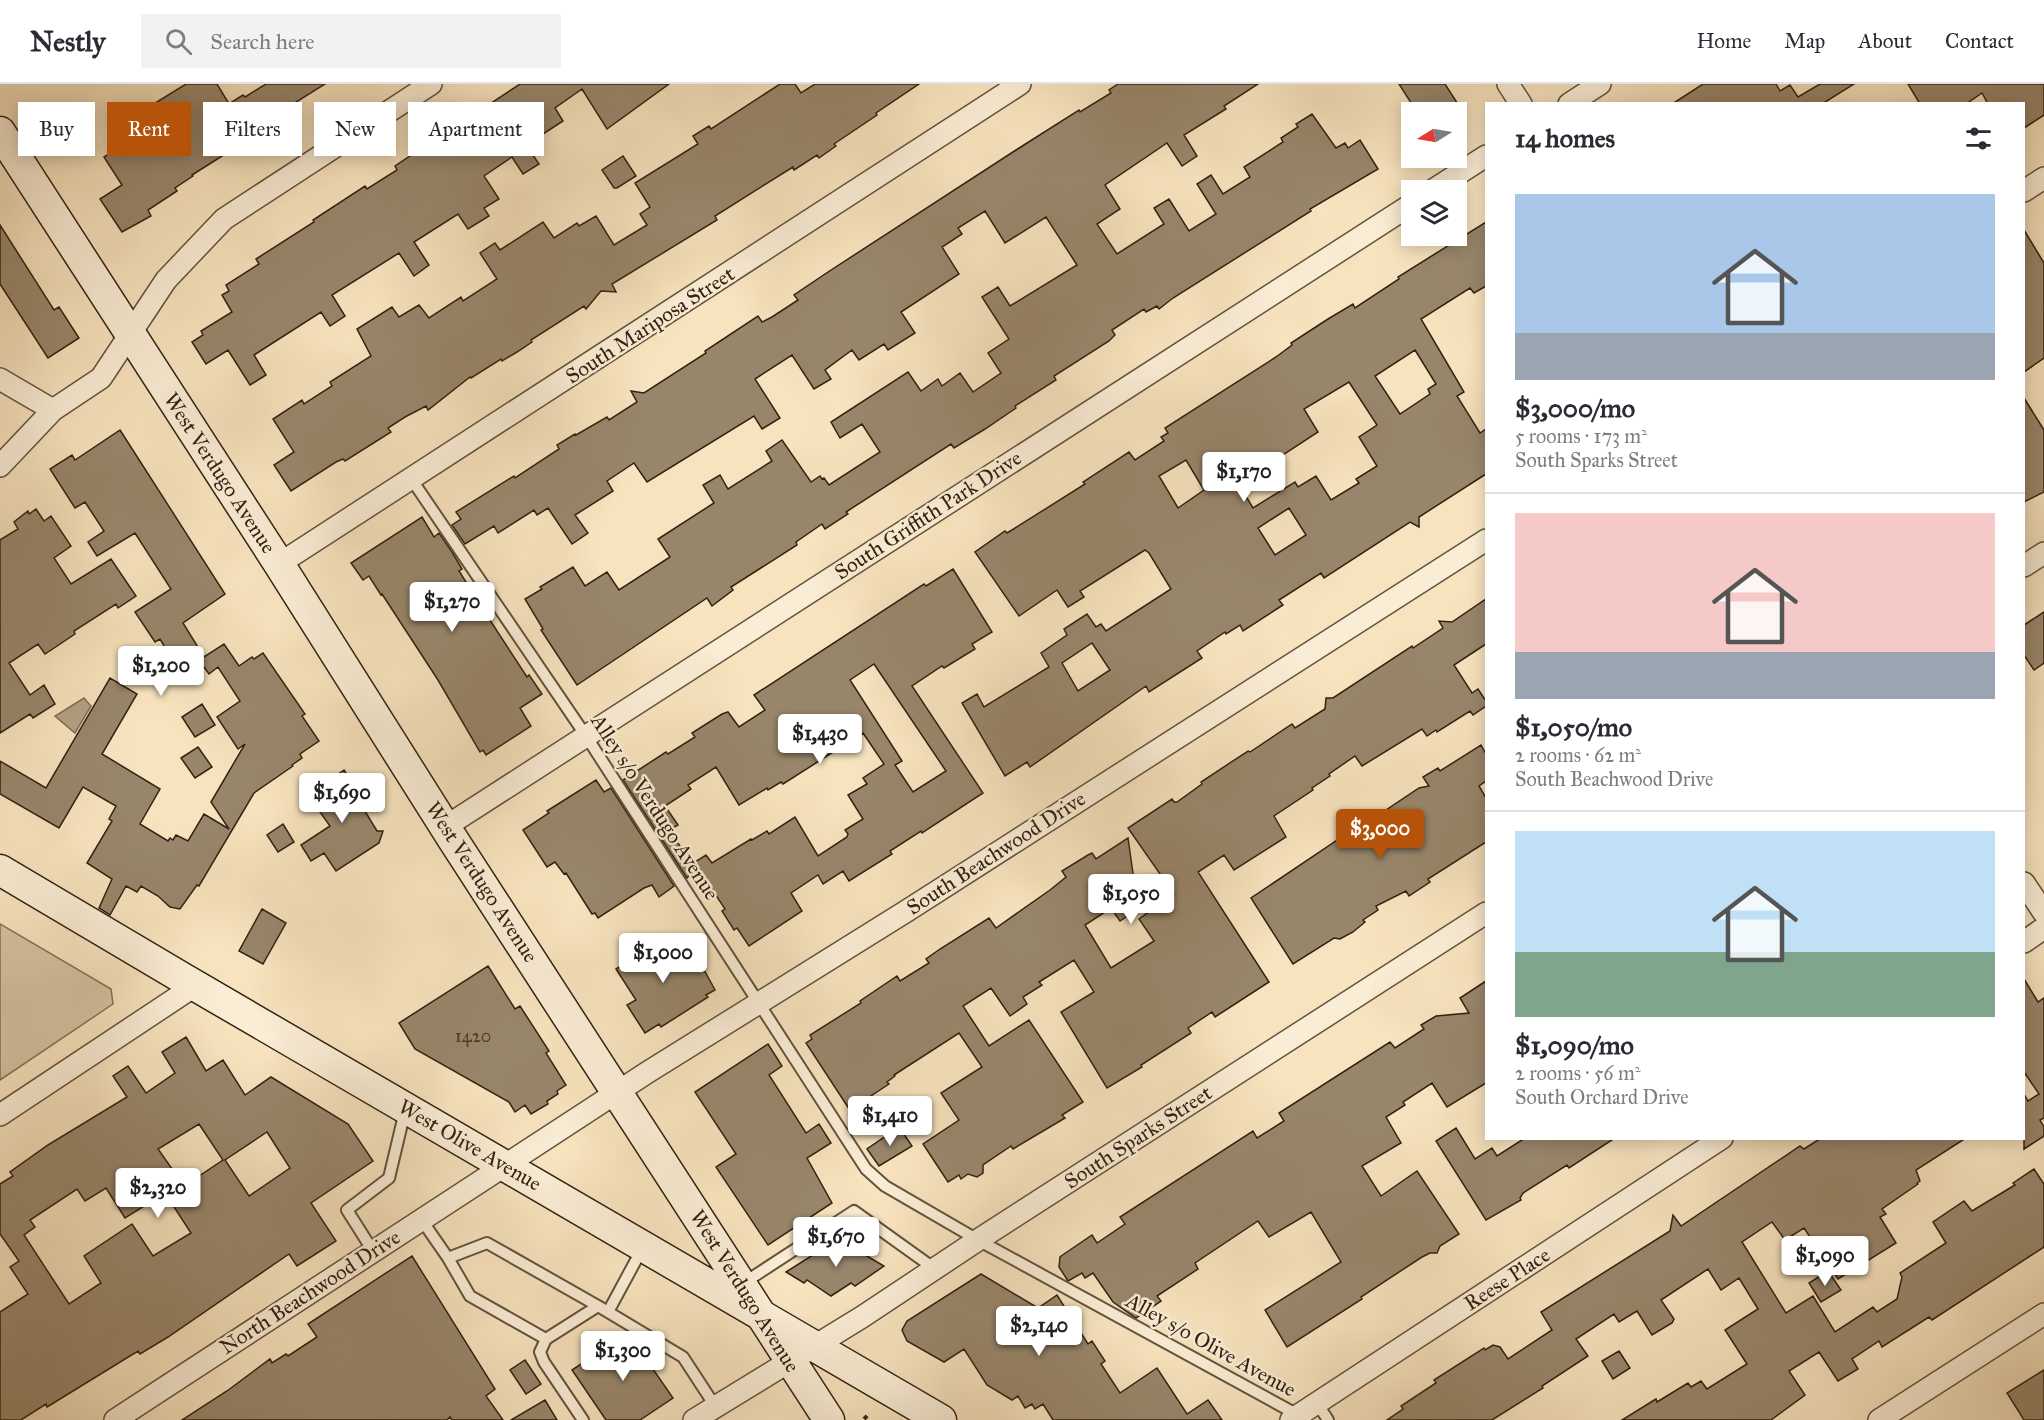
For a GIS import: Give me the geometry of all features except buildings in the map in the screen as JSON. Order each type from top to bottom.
[{"type":"main road","name":"West Verdugo Avenue","points":[[0,132],[279,564],[445,827],[829,1420]]},
{"type":"main road","name":"West Olive Avenue","points":[[0,870],[816,1346],[930,1418]]},
{"type":"street","points":[[0,466],[53,410],[101,378],[166,280],[224,219],[431,84]]},
{"type":"street","name":"South Mariposa Street","points":[[279,564],[412,480],[1020,84]]},
{"type":"street","points":[[1508,84],[1520,102]]},
{"type":"street","points":[[1572,102],[1600,84]]},
{"type":"street","points":[[1449,180],[1485,157]]},
{"type":"street","points":[[2025,190],[2044,178]]},
{"type":"street","name":"South Griffith Park Drive","points":[[445,827],[1401,211]]},
{"type":"street","points":[[0,379],[53,410]]},
{"type":"street","name":"South Beachwood Drive","points":[[505,1166],[617,1092],[905,912],[1485,541]]},
{"type":"street","points":[[2025,565],[2044,553]]},
{"type":"street","points":[[2025,884],[2044,913]]},
{"type":"street","name":"South Sparks Street","points":[[694,1420],[816,1346],[1485,914]]},
{"type":"street","points":[[2025,941],[2044,928]]},
{"type":"street","points":[[0,1115],[196,985]]},
{"type":"street","name":"Reese Place","points":[[1294,1418],[1323,1412],[1719,1140]]},
{"type":"street","name":"North Beachwood Drive","points":[[115,1420],[505,1166]]},
{"type":"street","points":[[1879,1420],[2044,1314]]},
{"type":"lane","name":"Alley s/o Verdugo Avenue","points":[[412,480],[586,736],[866,1169],[885,1186],[978,1240]]},
{"type":"lane","points":[[373,1251],[346,1210],[388,1178],[406,1108]]},
{"type":"lane","points":[[742,1284],[855,1211],[936,1269]]},
{"type":"lane","points":[[421,1219],[448,1258],[470,1296],[546,1339]]},
{"type":"lane","name":"Alley s/o Olive Avenue","points":[[978,1240],[1294,1418]]},
{"type":"lane","points":[[448,1258],[487,1243],[683,1357],[715,1406]]},
{"type":"lane","points":[[608,1312],[644,1246]]},
{"type":"lane","points":[[583,1420],[544,1362],[540,1352],[546,1339],[598,1306]]},
{"type":"shaded area","points":[[84,698],[91,706],[75,733],[55,716]]},
{"type":"shaded area","points":[[0,924],[111,989],[113,1004],[0,1080]]}]
